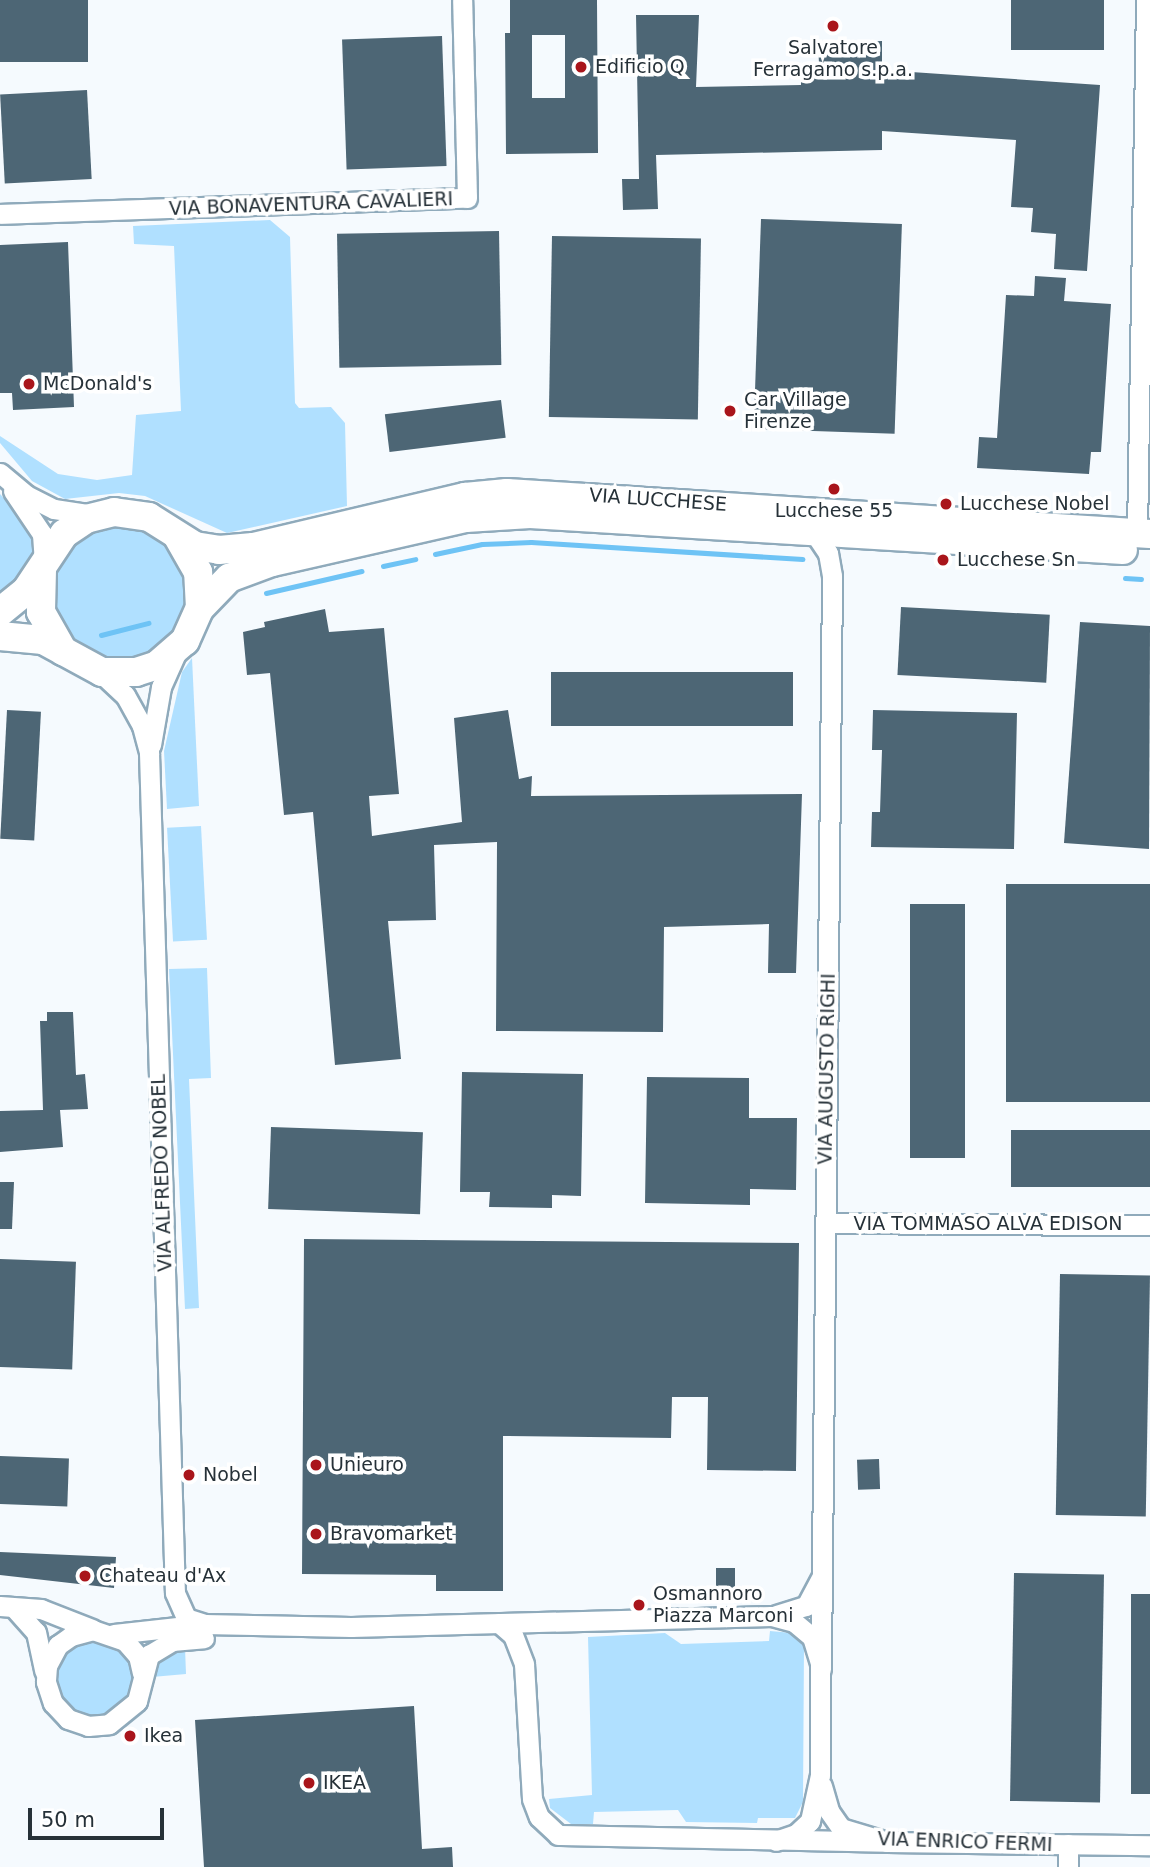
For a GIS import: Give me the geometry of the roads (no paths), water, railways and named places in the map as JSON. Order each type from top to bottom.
[{"type":"main road","name":"VIA LUCCHESE","points":[[0,612],[26,591],[64,534],[98,515],[138,514],[204,549],[242,548],[465,497],[533,493],[1146,540]]},
{"type":"main road","name":"VIA LUCCHESE","points":[[0,636],[30,636],[96,671],[136,673],[178,649],[200,608],[222,582],[241,572],[466,518],[550,514],[855,534],[1146,540]]},
{"type":"main road","points":[[175,533],[196,566],[200,608]]},
{"type":"main road","name":"VIA LUCCHESE","points":[[44,564],[39,587],[41,612],[50,634],[65,653]]},
{"type":"street","name":"VIA BONAVENTURA CAVALIERI","points":[[0,214],[467,198],[462,0]]},
{"type":"street","points":[[1146,0],[1146,540]]},
{"type":"street","points":[[1,475],[54,509],[98,515]]},
{"type":"street","points":[[1,475],[38,526],[44,564]]},
{"type":"street","name":"VIA AUGUSTO RIGHI","points":[[813,531],[831,568],[820,1775]]},
{"type":"street","points":[[831,568],[839,548],[855,534]]},
{"type":"street","name":"VIA ALFREDO NOBEL","points":[[175,1593],[149,753],[161,688],[178,649]]},
{"type":"street","name":"VIA ALFREDO NOBEL","points":[[96,671],[120,687],[142,726],[149,753]]},
{"type":"street","name":"VIA TOMMASO ALVA EDISON","points":[[826,1223],[1150,1225]]},
{"type":"street","name":"VIA AUGUSTO RIGHI","points":[[772,1616],[792,1613],[812,1601],[822,1570]]},
{"type":"street","points":[[175,1593],[186,1618],[204,1624]]},
{"type":"street","points":[[138,1628],[159,1615],[175,1593]]},
{"type":"street","points":[[8,1607],[32,1624],[40,1640],[46,1685],[52,1703],[68,1719],[102,1726],[133,1707],[149,1655],[172,1641],[351,1627]]},
{"type":"street","points":[[8,1607],[41,1609],[104,1632],[134,1650],[142,1672]]},
{"type":"street","points":[[46,1685],[47,1666],[58,1645],[78,1632],[204,1624],[351,1627],[772,1616],[806,1630],[821,1669]]},
{"type":"street","points":[[525,1670],[535,1638],[567,1621]]},
{"type":"street","points":[[499,1623],[513,1634],[525,1670],[532,1800],[538,1817],[552,1831],[575,1838],[887,1842]]},
{"type":"street","points":[[776,1840],[796,1834],[810,1821],[820,1775]]},
{"type":"street","name":"VIA ENRICO FERMI","points":[[820,1775],[826,1805],[841,1828],[887,1842],[1150,1845]]},
{"type":"street","points":[[1068,1844],[1068,1867]]},
{"type":"waterway","points":[[435,554],[482,544],[531,542],[802,559]]},
{"type":"waterway","points":[[383,566],[415,559]]},
{"type":"waterway","points":[[266,593],[361,571]]},
{"type":"waterway","points":[[1125,578],[1141,579]]},
{"type":"waterway","points":[[101,635],[148,623]]},
{"type":"place","name":"Salvatore Ferragamo s.p.a.","points":[[833,26]]},
{"type":"place","name":"Edificio Q","points":[[581,67]]},
{"type":"place","name":"McDonald's","points":[[29,384]]},
{"type":"place","name":"Car Village Firenze","points":[[730,411]]},
{"type":"place","name":"Lucchese 55","points":[[834,489]]},
{"type":"place","name":"Lucchese Nobel","points":[[946,504]]},
{"type":"place","name":"Lucchese Sn","points":[[943,560]]},
{"type":"place","name":"Unieuro","points":[[316,1465]]},
{"type":"place","name":"Nobel","points":[[189,1475]]},
{"type":"place","name":"Bravomarket","points":[[316,1534]]},
{"type":"place","name":"Chateau d'Ax","points":[[85,1576]]},
{"type":"place","name":"Osmannoro Piazza Marconi","points":[[639,1605]]},
{"type":"place","name":"Ikea","points":[[130,1736]]},
{"type":"place","name":"IKEA","points":[[309,1783]]}]
